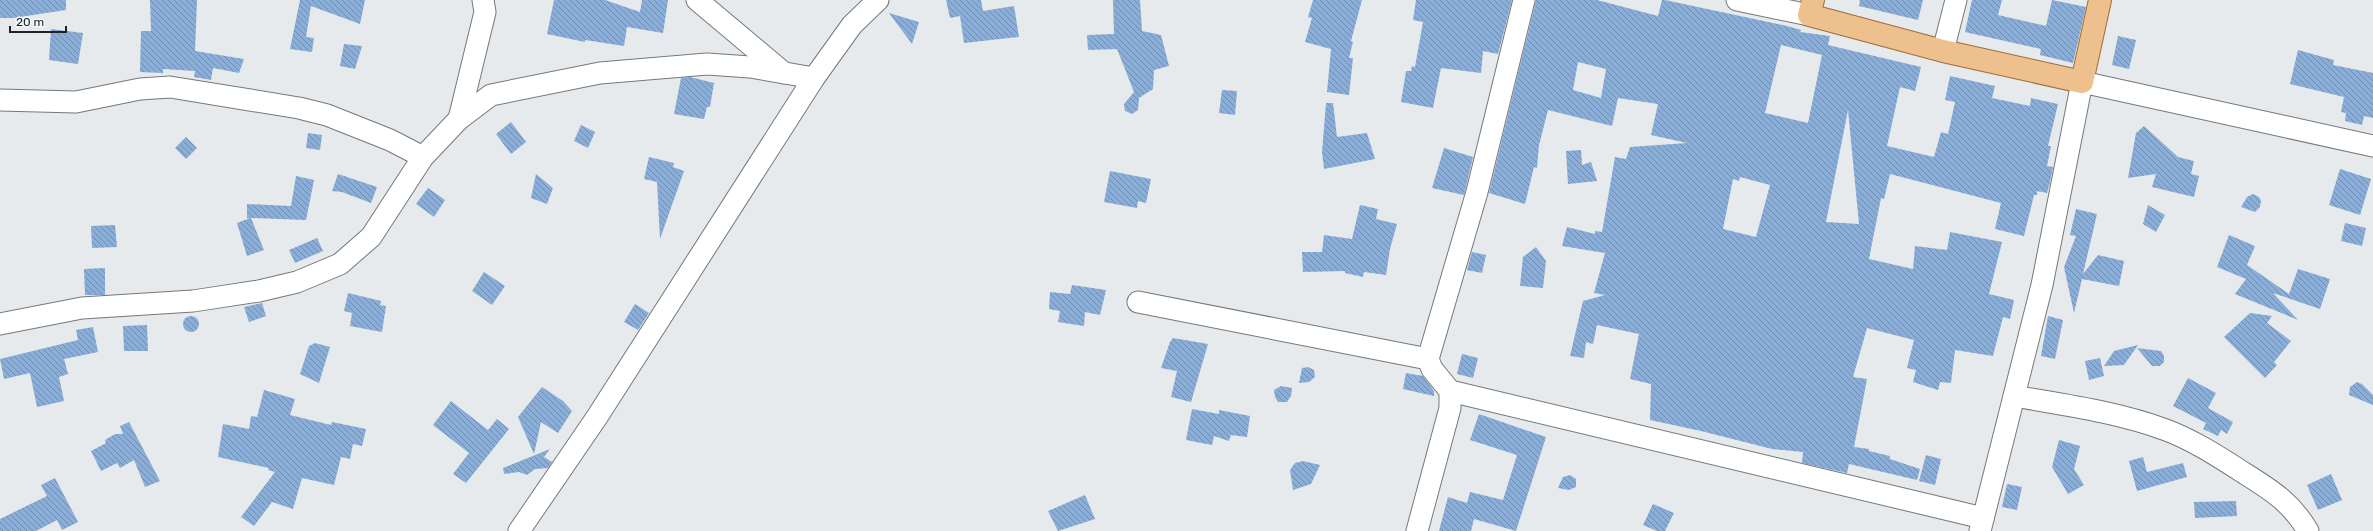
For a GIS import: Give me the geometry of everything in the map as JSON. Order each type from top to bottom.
[{"type":"main road","points":[[1811,8],[1943,51],[2082,82],[2100,0]]},
{"type":"street","points":[[459,118],[485,12],[483,0]]},
{"type":"street","points":[[697,0],[785,74]]},
{"type":"street","points":[[519,531],[605,404],[814,78],[852,25],[878,0]]},
{"type":"street","points":[[1524,0],[1477,192],[1428,359],[1432,369],[1450,391],[1982,524],[2042,285],[2082,82],[2373,146]]},
{"type":"street","points":[[1736,0],[1811,8]]},
{"type":"street","points":[[1943,51],[1956,0]]},
{"type":"street","points":[[0,324],[82,308],[193,301],[259,292],[297,282],[340,264],[371,237],[423,157],[459,118],[491,94],[600,73],[707,64],[750,67],[814,78]]},
{"type":"street","points":[[0,100],[76,102],[140,89],[170,87],[299,108],[327,115],[390,140],[423,157]]},
{"type":"street","points":[[1138,302],[1428,359]]},
{"type":"street","points":[[1417,531],[1450,408],[1450,391]]},
{"type":"street","points":[[2014,396],[2120,416],[2167,430],[2213,453],[2279,495],[2300,517],[2308,531]]},
{"type":"building","points":[[0,0],[66,0],[66,10],[13,18],[0,18]]},
{"type":"building","points":[[150,0],[197,0],[195,51],[244,59],[239,73],[213,68],[211,80],[194,77],[195,71],[163,69],[163,73],[140,72],[141,31],[151,31]]},
{"type":"building","points":[[300,0],[365,0],[360,24],[311,6],[306,37],[314,38],[312,52],[290,49]]},
{"type":"building","points":[[554,0],[605,0],[640,12],[642,0],[668,0],[663,33],[627,27],[624,46],[585,40],[585,42],[547,34]]},
{"type":"building","points":[[946,0],[981,0],[983,11],[1014,6],[1019,37],[964,43],[960,16],[950,18]]},
{"type":"building","points":[[1113,0],[1140,0],[1142,31],[1161,35],[1169,66],[1154,70],[1153,89],[1139,98],[1138,110],[1132,114],[1125,111],[1124,104],[1134,92],[1117,49],[1088,50],[1087,35],[1114,34]]},
{"type":"building","points":[[1313,0],[1362,0],[1351,41],[1353,42],[1349,58],[1353,58],[1349,95],[1327,92],[1331,49],[1305,42],[1312,18],[1308,17]]},
{"type":"building","points":[[1416,0],[1512,0],[1498,54],[1483,51],[1481,73],[1441,68],[1433,108],[1401,102],[1406,71],[1411,71],[1412,66],[1415,67],[1423,22],[1413,20]]},
{"type":"building","points":[[1536,0],[1597,0],[1658,16],[1662,0],[1665,0],[1787,26],[1801,30],[1800,32],[1830,36],[1828,45],[1921,67],[1915,91],[1900,87],[1887,146],[1934,157],[1941,132],[1948,134],[1955,102],[1945,100],[1950,76],[1995,86],[1992,98],[2030,106],[2031,98],[2058,104],[2048,146],[2051,146],[2047,166],[2053,167],[2050,182],[2047,193],[2037,191],[2037,195],[2034,195],[2024,236],[1995,229],[2001,203],[1890,174],[1884,199],[1881,198],[1869,259],[1913,269],[1915,246],[1947,250],[1950,232],[2002,242],[1989,294],[2014,300],[2010,319],[2003,317],[1993,356],[1955,350],[1951,383],[1940,382],[1938,390],[1913,382],[1916,370],[1907,368],[1914,340],[1867,328],[1853,377],[1867,379],[1854,447],[1869,449],[1869,451],[1890,456],[1890,459],[1920,469],[1917,480],[1849,464],[1847,473],[1802,463],[1803,452],[1772,449],[1650,420],[1651,384],[1630,379],[1639,334],[1597,325],[1593,344],[1586,342],[1584,358],[1570,356],[1583,301],[1605,295],[1594,293],[1605,253],[1562,246],[1567,227],[1595,234],[1595,231],[1602,232],[1615,157],[1626,159],[1630,147],[1687,143],[1651,135],[1658,104],[1618,98],[1612,126],[1548,110],[1539,145],[1537,168],[1534,167],[1525,204],[1489,193]],"holes":[[[1781,45],[1822,55],[1808,123],[1765,113]],[[1578,62],[1606,69],[1601,98],[1573,90]],[[1848,110],[1859,224],[1826,222]],[[1740,177],[1770,185],[1756,237],[1723,229],[1733,179],[1739,181]]]},
{"type":"building","points":[[1860,0],[1923,0],[1918,20],[1859,6]]},
{"type":"building","points":[[1972,0],[2002,0],[1998,15],[2046,26],[2052,0],[2086,7],[2073,63],[2040,55],[2041,49],[1965,32]]},
{"type":"building","points":[[889,13],[919,22],[912,44]]},
{"type":"building","points":[[51,29],[83,33],[78,64],[49,60]]},
{"type":"building","points":[[2118,36],[2136,40],[2129,69],[2112,65]]},
{"type":"building","points":[[344,44],[362,46],[355,69],[340,66]]},
{"type":"building","points":[[2298,50],[2334,60],[2333,65],[2373,73],[2373,118],[2364,116],[2362,125],[2345,121],[2346,113],[2341,112],[2344,97],[2290,84]]},
{"type":"building","points":[[690,77],[714,83],[710,107],[707,107],[704,119],[674,114],[681,78]]},
{"type":"building","points":[[1222,90],[1237,91],[1235,115],[1219,113]]},
{"type":"building","points":[[1326,103],[1333,103],[1337,137],[1367,133],[1375,159],[1324,169],[1322,152]]},
{"type":"building","points":[[511,122],[526,142],[511,154],[496,134]]},
{"type":"building","points":[[581,125],[595,132],[588,148],[574,141]]},
{"type":"building","points":[[2144,126],[2178,157],[2194,161],[2191,174],[2199,176],[2194,197],[2152,187],[2156,174],[2128,178],[2136,133]]},
{"type":"building","points":[[308,133],[322,135],[320,150],[306,148]]},
{"type":"building","points":[[186,137],[197,148],[186,159],[175,148]]},
{"type":"building","points":[[1444,148],[1473,157],[1464,195],[1432,188]]},
{"type":"building","points":[[1581,150],[1582,165],[1591,162],[1597,181],[1568,184],[1566,151]]},
{"type":"building","points":[[649,157],[674,163],[673,167],[684,171],[660,239],[657,182],[644,179]]},
{"type":"building","points":[[2340,169],[2371,179],[2360,215],[2329,205]]},
{"type":"building","points":[[1110,171],[1151,179],[1146,203],[1138,201],[1137,208],[1104,202]]},
{"type":"building","points":[[338,174],[377,187],[371,203],[342,192],[332,191]]},
{"type":"building","points":[[536,174],[553,188],[547,204],[531,198]]},
{"type":"building","points":[[296,176],[314,180],[306,220],[251,218],[264,250],[247,256],[237,223],[250,218],[247,218],[247,204],[291,206]]},
{"type":"building","points":[[428,188],[445,200],[434,217],[416,204]]},
{"type":"building","points":[[2253,194],[2259,197],[2261,201],[2260,207],[2255,212],[2241,207],[2247,197]]},
{"type":"building","points":[[1360,205],[1378,209],[1376,219],[1397,224],[1390,249],[1386,275],[1364,272],[1363,277],[1345,273],[1345,271],[1303,272],[1302,252],[1322,252],[1324,235],[1352,239]]},
{"type":"building","points":[[2148,205],[2165,215],[2156,232],[2143,224]]},
{"type":"building","points":[[2076,209],[2097,214],[2083,274],[2098,255],[2124,261],[2119,286],[2082,279],[2074,313],[2064,267],[2076,236],[2070,235]]},
{"type":"building","points":[[2345,223],[2366,228],[2362,246],[2341,241]]},
{"type":"building","points":[[115,225],[117,247],[92,248],[91,226]]},
{"type":"building","points":[[2229,235],[2255,246],[2247,265],[2289,294],[2298,269],[2330,279],[2320,309],[2273,293],[2298,320],[2235,294],[2246,279],[2217,267]]},
{"type":"building","points":[[317,238],[323,251],[295,263],[289,250]]},
{"type":"building","points":[[1536,247],[1546,261],[1543,288],[1520,286],[1523,257]]},
{"type":"building","points":[[1472,252],[1486,255],[1482,273],[1467,270]]},
{"type":"building","points":[[105,268],[105,295],[85,295],[84,269]]},
{"type":"building","points":[[484,272],[505,286],[492,305],[472,291]]},
{"type":"building","points":[[1072,285],[1106,290],[1100,315],[1085,312],[1084,326],[1058,322],[1060,311],[1049,309],[1050,292],[1070,294]]},
{"type":"building","points":[[348,293],[381,301],[380,305],[386,306],[382,332],[350,326],[352,313],[344,311]]},
{"type":"building","points":[[262,303],[266,316],[249,322],[244,307]]},
{"type":"building","points":[[635,304],[649,313],[638,330],[624,322]]},
{"type":"building","points":[[2250,313],[2272,316],[2267,323],[2291,341],[2274,362],[2277,365],[2265,378],[2224,337]]},
{"type":"building","points":[[191,316],[198,321],[199,324],[194,331],[191,332],[184,327],[183,324],[188,317]]},
{"type":"building","points":[[2048,316],[2063,320],[2055,359],[2041,356]]},
{"type":"building","points":[[147,325],[148,351],[124,351],[123,326]]},
{"type":"building","points":[[93,327],[98,352],[64,359],[68,374],[59,377],[64,401],[37,407],[30,373],[4,379],[0,359],[78,340],[76,330]]},
{"type":"building","points":[[1173,338],[1208,344],[1191,402],[1171,397],[1177,371],[1161,368],[1170,342]]},
{"type":"building","points":[[315,343],[330,347],[319,383],[300,374],[309,346]]},
{"type":"building","points":[[2138,345],[2124,365],[2104,366],[2114,351]]},
{"type":"building","points":[[2137,348],[2161,351],[2164,356],[2164,362],[2160,366],[2152,366]]},
{"type":"building","points":[[1462,354],[1478,358],[1473,378],[1457,374]]},
{"type":"building","points":[[2100,358],[2104,376],[2089,380],[2085,361]]},
{"type":"building","points":[[1308,367],[1314,370],[1315,377],[1309,382],[1299,383],[1302,368]]},
{"type":"building","points":[[1406,373],[1423,376],[1434,391],[1434,396],[1403,389]]},
{"type":"building","points":[[2188,378],[2216,393],[2208,408],[2233,422],[2227,434],[2221,430],[2218,436],[2203,429],[2206,423],[2173,406]]},
{"type":"building","points":[[2357,382],[2362,384],[2373,395],[2373,405],[2349,395],[2350,387]]},
{"type":"building","points":[[1281,386],[1292,388],[1291,396],[1287,402],[1278,402],[1275,397],[1274,390]]},
{"type":"building","points":[[542,387],[563,401],[572,411],[558,433],[541,422],[534,454],[518,417]]},
{"type":"building","points":[[264,390],[295,399],[290,415],[331,425],[332,422],[366,429],[362,446],[353,444],[350,459],[341,457],[334,485],[302,478],[293,509],[272,502],[254,526],[241,517],[275,472],[268,470],[269,468],[218,457],[223,424],[249,429],[251,416],[257,417]]},
{"type":"building","points":[[451,401],[488,430],[497,419],[509,429],[466,483],[453,474],[469,453],[433,425]]},
{"type":"building","points":[[1192,409],[1219,414],[1219,410],[1250,416],[1247,437],[1231,435],[1229,441],[1214,436],[1212,445],[1186,440]]},
{"type":"building","points":[[1479,414],[1546,437],[1516,531],[1474,519],[1471,531],[1439,531],[1448,497],[1467,503],[1470,492],[1503,500],[1517,455],[1470,440]]},
{"type":"building","points":[[129,422],[160,481],[145,487],[134,460],[120,468],[117,463],[101,471],[91,451],[106,443],[105,440],[115,434],[123,434],[120,426]]},
{"type":"building","points":[[2059,440],[2080,446],[2074,469],[2084,485],[2068,494],[2052,467]]},
{"type":"building","points":[[550,449],[544,457],[552,462],[548,468],[535,469],[527,475],[519,472],[504,474],[503,468]]},
{"type":"building","points":[[1926,455],[1941,459],[1935,485],[1919,481]]},
{"type":"building","points":[[2143,457],[2147,472],[2183,463],[2187,477],[2137,491],[2129,461]]},
{"type":"building","points":[[1303,461],[1320,465],[1311,484],[1293,490],[1290,470],[1295,463]]},
{"type":"building","points":[[2331,474],[2342,500],[2318,510],[2307,485]]},
{"type":"building","points":[[1570,475],[1576,479],[1576,487],[1569,490],[1558,488],[1563,477]]},
{"type":"building","points":[[55,478],[78,522],[62,530],[57,520],[36,531],[0,531],[0,519],[47,496],[41,485]]},
{"type":"building","points":[[2007,484],[2022,487],[2017,510],[2002,507]]},
{"type":"building","points":[[1085,495],[1095,519],[1058,531],[1048,511]]},
{"type":"building","points":[[2236,501],[2237,516],[2195,518],[2194,502]]},
{"type":"building","points":[[1653,504],[1674,513],[1665,531],[1657,531],[1643,525]]}]
